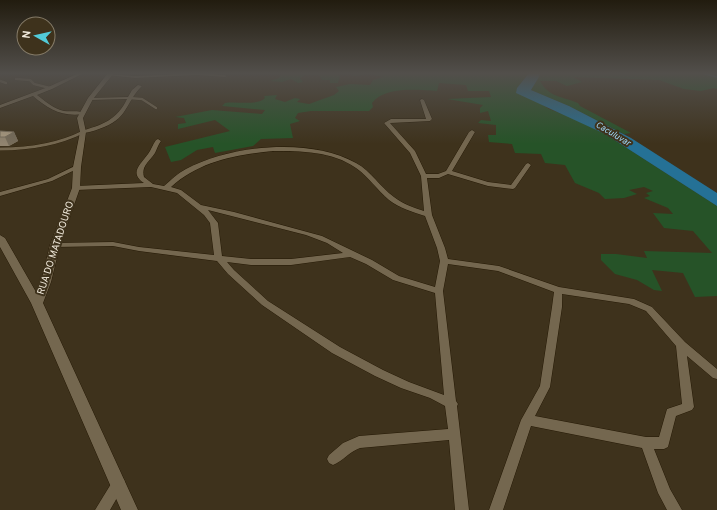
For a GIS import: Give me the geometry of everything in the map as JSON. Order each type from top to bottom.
[{"type":"street","points":[[0,107],[26,97]]},
{"type":"street","points":[[37,97],[58,112],[82,113],[90,99],[129,98],[125,108],[114,120],[101,127],[83,132]]},
{"type":"street","points":[[422,100],[429,119],[428,120],[391,121],[387,123],[414,152],[424,176],[428,215],[444,260],[439,291],[462,510]]},
{"type":"street","name":"RUA DO MATADOURO","points":[[82,113],[80,118],[83,132],[77,167],[76,188],[55,245],[46,282],[37,303],[130,510]]},
{"type":"street","points":[[424,176],[439,176],[448,172],[472,132]]},
{"type":"street","points":[[151,185],[141,178],[139,172],[141,166],[151,154],[158,141]]},
{"type":"street","points":[[167,187],[192,168],[219,158],[240,153],[284,149],[319,152],[340,156],[354,164],[365,171],[388,196],[406,207],[428,215]]},
{"type":"street","points":[[448,172],[480,183],[513,188],[528,165]]},
{"type":"street","points":[[0,194],[50,180],[77,167]]},
{"type":"street","points":[[76,188],[151,185],[167,187],[179,191],[207,213],[214,223],[218,257],[231,272],[265,303],[336,350],[379,373],[405,385],[434,395],[452,404]]},
{"type":"street","points":[[199,207],[227,211],[262,222],[300,230],[321,237],[341,246],[351,254],[369,262],[396,278],[439,291]]},
{"type":"street","points":[[0,238],[3,251],[37,303]]},
{"type":"street","points":[[55,245],[114,244],[139,250],[218,257],[251,262],[291,262],[351,254]]},
{"type":"street","points":[[444,260],[499,268],[558,290],[631,301],[649,309],[681,345],[717,374]]},
{"type":"street","points":[[496,510],[527,420],[545,387],[557,307],[558,290]]},
{"type":"street","points":[[527,420],[646,443],[664,443],[671,413],[688,407],[681,345]]},
{"type":"street","points":[[333,459],[347,448],[359,442],[455,434]]},
{"type":"street","points":[[646,443],[665,493],[675,510]]},
{"type":"street","points":[[102,510],[119,483]]},
{"type":"lane","points":[[129,98],[142,99],[156,108]]},
{"type":"lane","points":[[0,149],[40,146],[66,140],[83,132]]},
{"type":"green space","points":[[264,97],[276,97],[275,99],[285,102],[295,98],[300,99],[297,102],[309,104],[329,97],[380,97],[372,103],[373,107],[369,111],[311,111],[298,113],[295,118],[300,121],[290,124],[293,138],[261,139],[253,146],[215,153],[213,147],[197,150],[181,160],[171,162],[165,147],[230,131],[215,120],[178,129],[178,124],[186,123],[184,118],[175,117],[212,110],[262,114],[265,110],[222,106],[225,103],[257,102],[265,98]]},
{"type":"green space","points":[[530,97],[549,109],[573,118],[605,134],[717,206],[717,296],[695,297],[683,273],[652,270],[662,291],[654,290],[637,280],[615,274],[601,260],[601,254],[616,254],[647,258],[644,251],[712,253],[693,231],[664,228],[653,213],[673,214],[668,208],[644,198],[650,196],[646,193],[653,191],[644,187],[629,190],[637,194],[624,198],[605,199],[599,193],[575,183],[565,165],[545,163],[541,154],[515,153],[512,144],[489,142],[488,135],[496,135],[496,125],[478,123],[481,120],[491,121],[488,111],[480,113],[480,108],[483,105],[447,99]]},
{"type":"green space","points":[[547,97],[559,97],[578,103],[580,106],[631,133],[624,134],[569,106]]},
{"type":"water","name":"Caculuvar","points":[[524,97],[547,97],[569,106],[631,138],[717,193],[717,206],[605,134]]},
{"type":"building","points":[[0,131],[14,132],[5,137],[0,137]]}]
